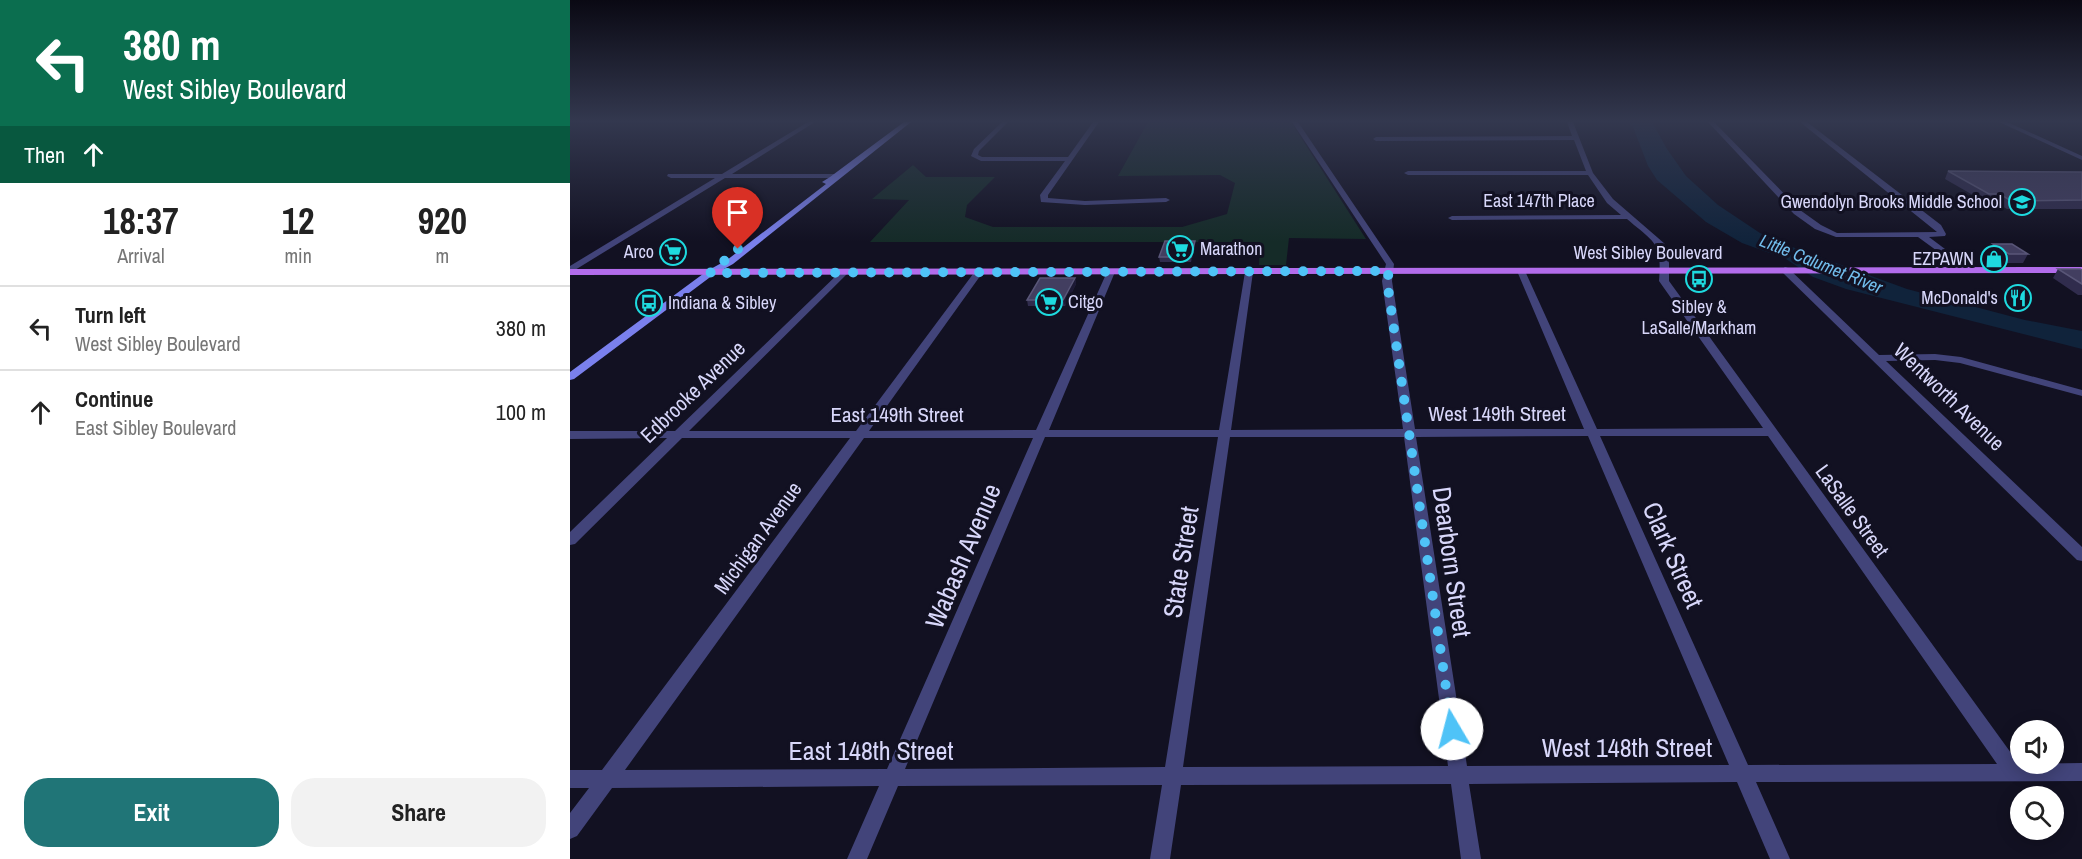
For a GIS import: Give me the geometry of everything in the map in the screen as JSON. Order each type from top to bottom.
[{"type":"main road","points":[[570,376],[726,263],[722,261],[856,162]]},
{"type":"main road","name":"West Sibley Boulevard","points":[[570,271],[844,273],[2082,270]]},
{"type":"street","points":[[570,271],[746,162]]},
{"type":"street","points":[[1068,162],[1044,195],[1044,200],[1129,202],[1166,200]]},
{"type":"street","points":[[1322,162],[1390,264],[1389,271]]},
{"type":"street","name":"LaSalle Street","points":[[1585,162],[1590,173],[1610,201],[1661,244],[1664,281],[2010,766]]},
{"type":"street","points":[[1749,162],[1797,212],[1818,227],[1836,234],[1942,234],[1938,227],[1855,162]]},
{"type":"street","points":[[1408,173],[1590,173]]},
{"type":"street","points":[[671,176],[835,178]]},
{"type":"street","name":"East 147th Place","points":[[1452,218],[1628,217]]},
{"type":"street","points":[[1921,235],[1969,270]]},
{"type":"street","name":"Wentworth Avenue","points":[[1789,270],[2080,552]]},
{"type":"street","name":"Dearborn Street","points":[[1389,271],[1387,281],[1471,859]]},
{"type":"street","name":"Clark Street","points":[[1521,271],[1780,859]]},
{"type":"street","name":"Michigan Avenue","points":[[570,829],[979,272]]},
{"type":"street","name":"Wabash Avenue","points":[[857,859],[1111,272]]},
{"type":"street","name":"State Street","points":[[1160,859],[1249,272]]},
{"type":"street","name":"Edbrooke Avenue","points":[[570,540],[844,273]]},
{"type":"street","points":[[1878,358],[1935,357],[1961,360],[2082,393]]},
{"type":"street","name":"West 149th Street","points":[[1225,434],[1770,432]]},
{"type":"street","name":"East 149th Street","points":[[570,435],[1225,434]]},
{"type":"street","name":"West 148th Street","points":[[1173,775],[2010,772]]},
{"type":"street","name":"West 148th Street","points":[[2064,772],[2082,772]]},
{"type":"street","name":"East 148th Street","points":[[570,779],[1173,775]]},
{"type":"green space","points":[[1126,162],[1317,162],[1366,239],[1289,238],[1286,265],[1259,265],[1260,242],[870,242],[909,200],[872,199],[913,165],[926,177],[995,177],[967,205],[965,217],[993,227],[1182,227],[1227,214],[1235,183],[1220,175],[1118,176]]},
{"type":"water","name":"Little Calumet River","points":[[1646,162],[1676,162],[1686,176],[1718,205],[1760,233],[1787,245],[1907,289],[2025,320],[2082,331],[2082,349],[1846,289],[1813,277],[1786,259],[1742,243],[1706,222],[1657,180]]},
{"type":"building","points":[[1948,171],[2082,172],[2082,200],[2011,201],[2000,194],[1989,194]]},
{"type":"building","points":[[1165,241],[1195,241],[1191,257],[1159,257]]},
{"type":"building","points":[[1993,244],[2012,244],[2028,254],[2009,254]]},
{"type":"building","points":[[2058,269],[2082,270],[2082,284]]},
{"type":"building","points":[[1040,278],[1075,278],[1063,300],[1027,300]]},
{"type":"place","name":"Gwendolyn Brooks Middle School","points":[[2022,202]]},
{"type":"place","name":"Marathon","points":[[1180,249]]},
{"type":"place","name":"Arco","points":[[673,252]]},
{"type":"place","name":"EZPAWN","points":[[1994,259]]},
{"type":"place","name":"Sibley & LaSalle/Markham","points":[[1699,279]]},
{"type":"place","name":"McDonald's","points":[[2018,298]]},
{"type":"place","name":"Citgo","points":[[1049,302]]},
{"type":"place","name":"Indiana & Sibley","points":[[649,303]]},
{"type":"route","points":[[738,249],[710,273],[1389,271],[1387,281],[1452,729]]}]
